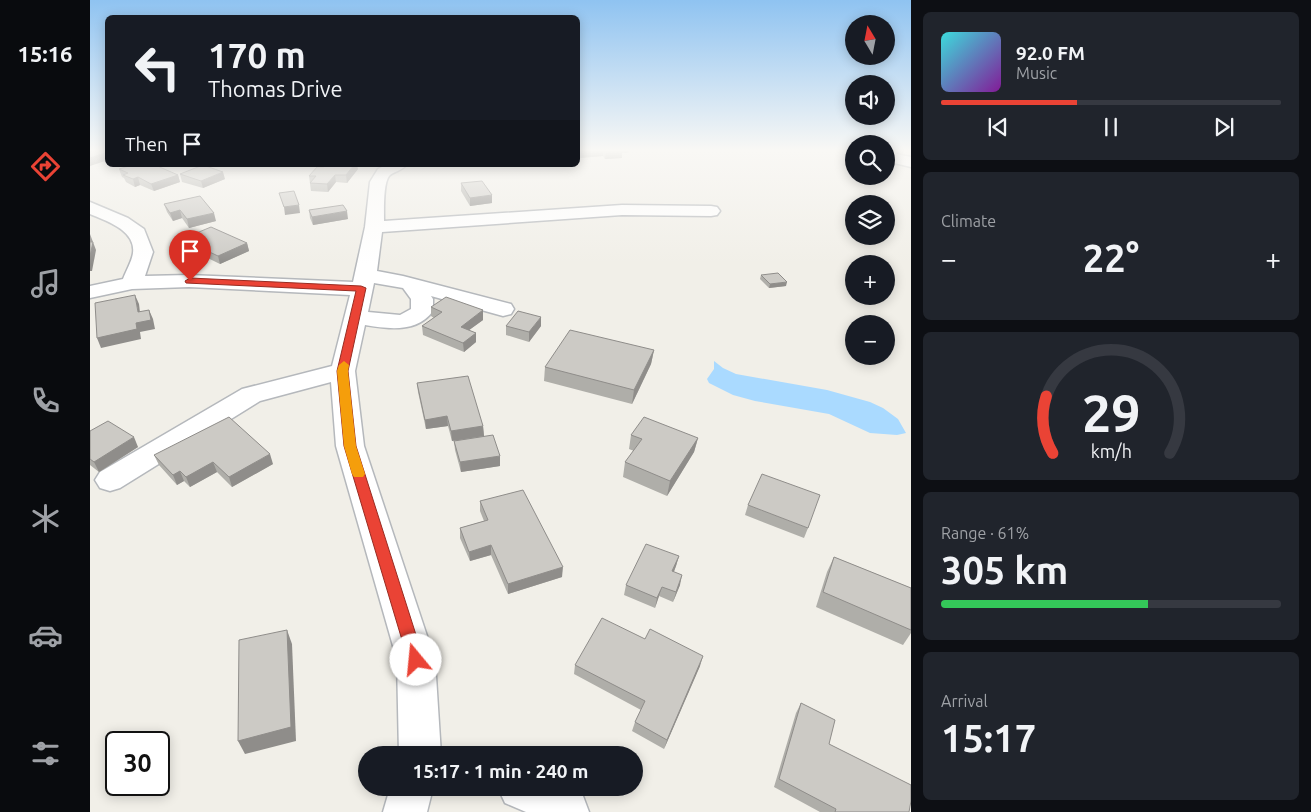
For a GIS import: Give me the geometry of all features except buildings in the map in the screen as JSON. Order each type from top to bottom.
[{"type":"street","points":[[377,188],[374,226],[343,371],[350,446],[416,660],[420,746]]},
{"type":"street","points":[[90,207],[122,222],[138,233],[143,252],[132,283]]},
{"type":"street","points":[[374,226],[622,210],[711,211]]},
{"type":"street","points":[[90,292],[132,283],[190,281],[363,282],[411,284],[502,309]]},
{"type":"street","points":[[355,316],[396,322],[412,320],[422,312],[423,304],[411,284]]},
{"type":"street","points":[[110,480],[251,395],[343,371]]},
{"type":"street","points":[[405,812],[410,796]]},
{"type":"street","points":[[540,796],[567,812]]},
{"type":"water","points":[[714,361],[736,374],[827,390],[870,402],[883,408],[898,419],[906,433],[897,435],[870,433],[829,414],[755,401],[733,395],[709,383],[707,379],[714,369]]},
{"type":"slow traffic","points":[[344,365],[350,446],[358,474]]},
{"type":"route","points":[[190,281],[361,288],[343,371],[350,446],[416,660]]}]
